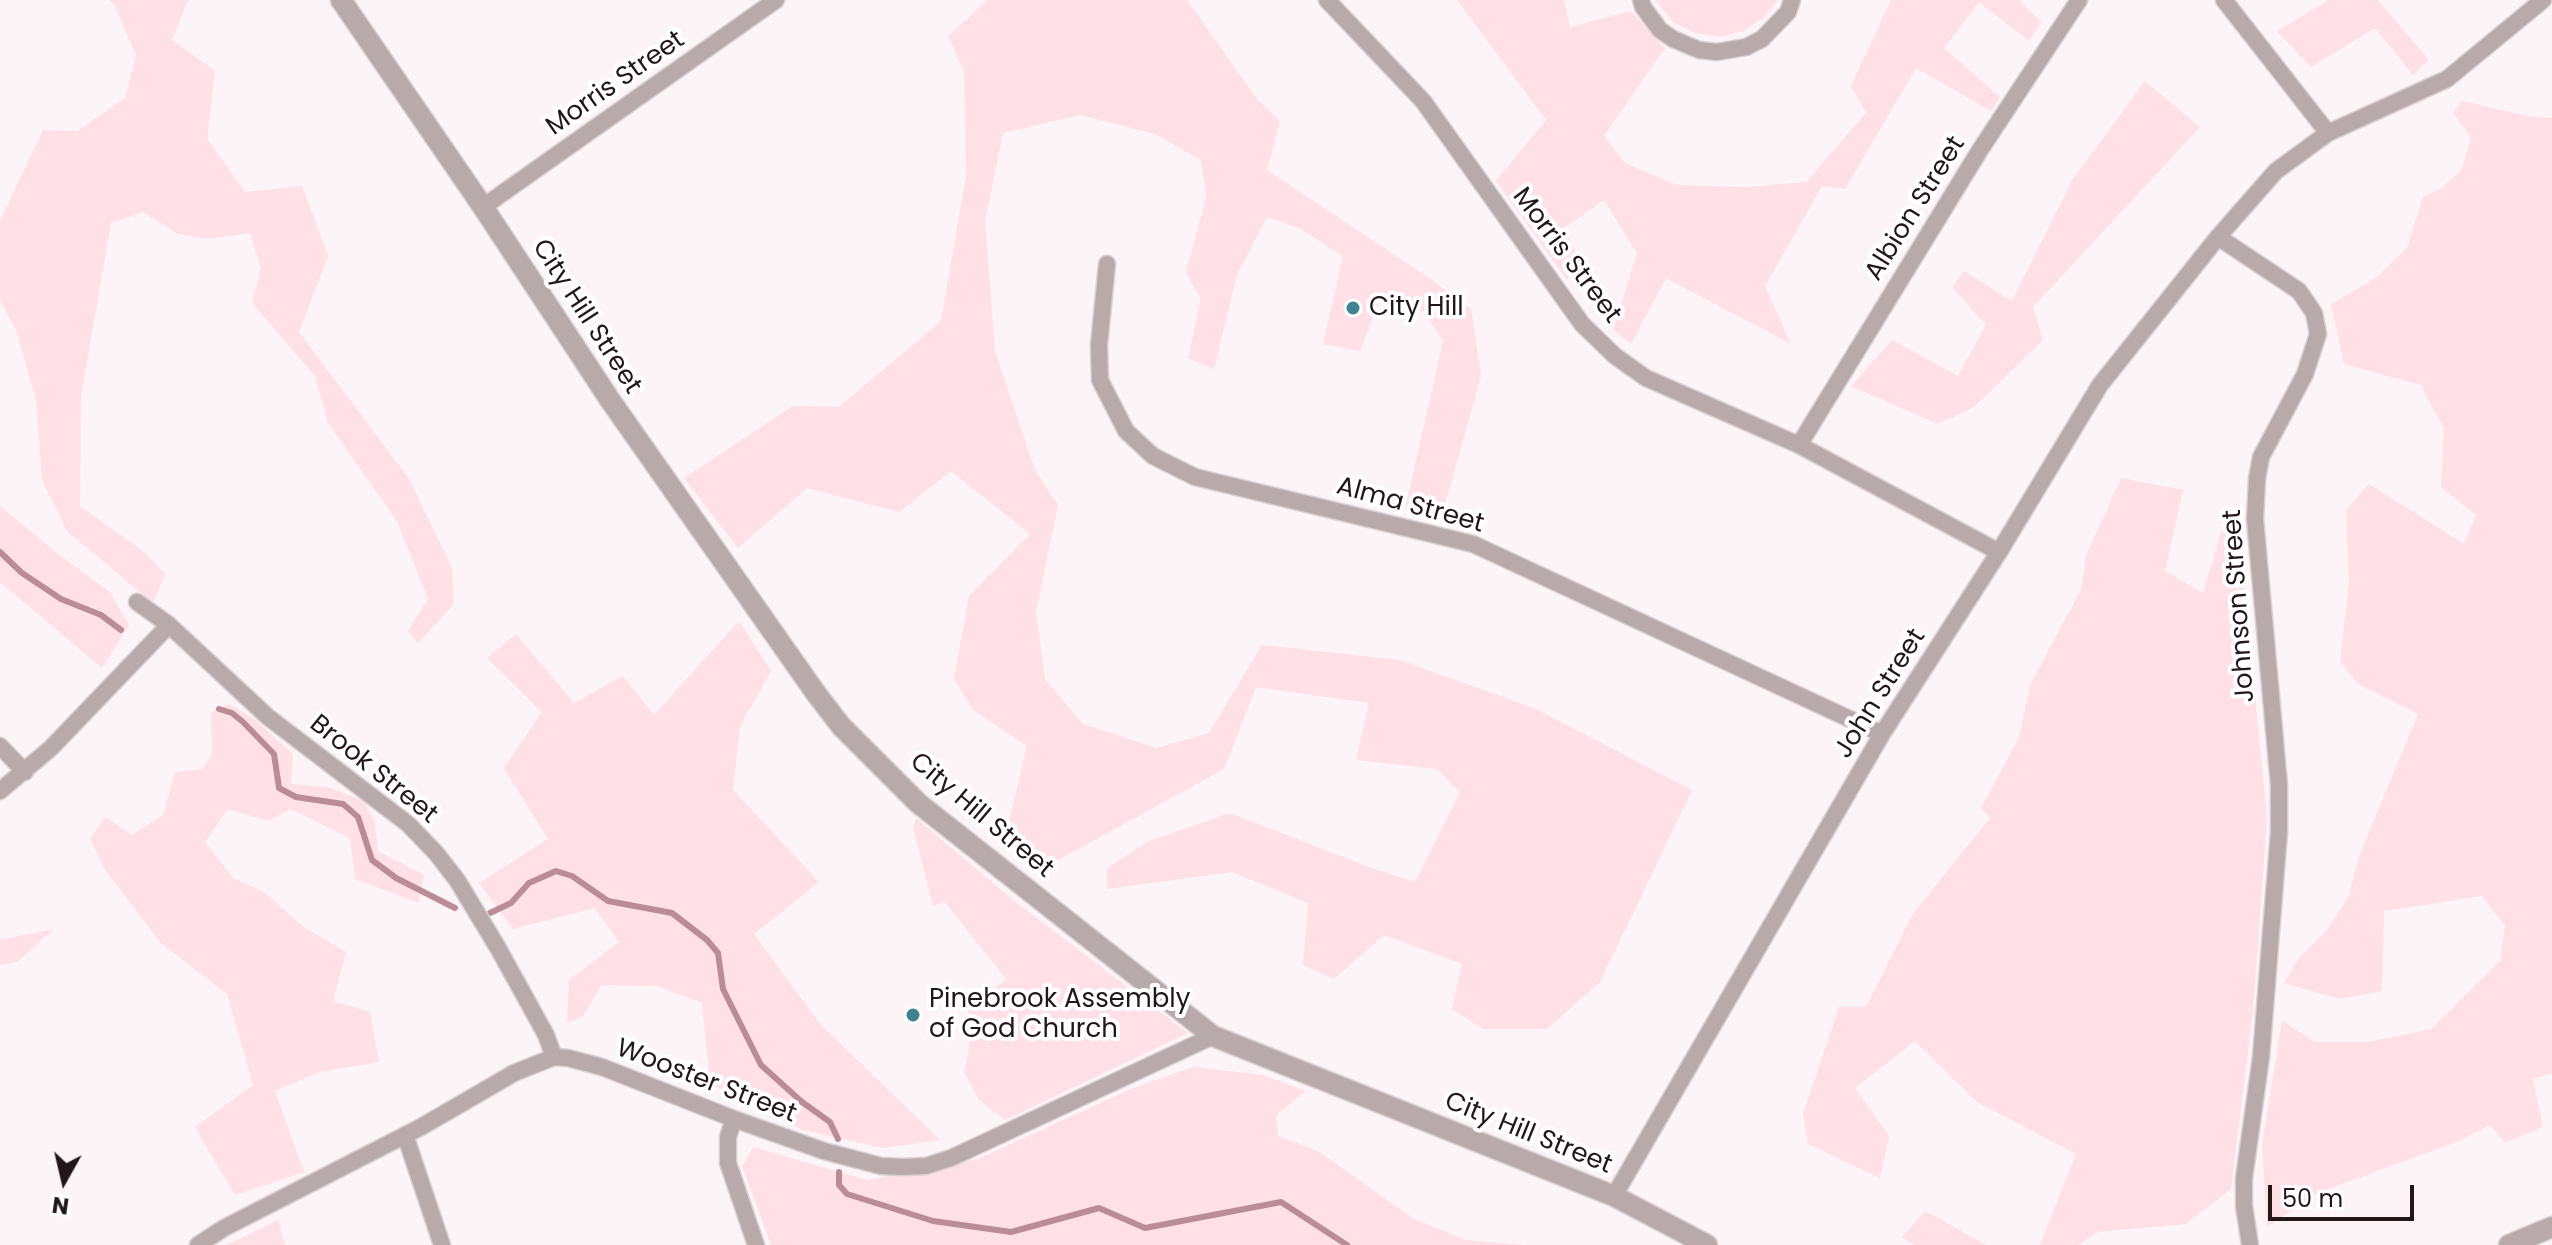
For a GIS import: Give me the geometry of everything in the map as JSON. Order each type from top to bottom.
[{"type":"street","name":"City Hill Street","points":[[341,0],[610,400],[831,715],[918,803],[1213,1036],[1614,1196],[1707,1245]]},
{"type":"street","name":"Morris Street","points":[[483,207],[776,0]]},
{"type":"street","name":"Morris Street","points":[[1327,0],[1423,101],[1582,324],[1615,356],[1646,378],[1799,445],[1999,552]]},
{"type":"street","points":[[1641,0],[1660,30],[1673,39],[1699,50],[1717,52],[1746,47],[1762,39],[1788,12],[1792,0]]},
{"type":"street","name":"Albion Street","points":[[1799,445],[1980,150],[2079,0]]},
{"type":"street","points":[[2224,0],[2328,133]]},
{"type":"street","points":[[2218,237],[2276,171],[2328,133],[2447,79],[2543,0]]},
{"type":"street","name":"John Street","points":[[1614,1196],[1882,734],[1999,552],[2100,385],[2218,237]]},
{"type":"street","name":"Johnson Street","points":[[2218,237],[2299,291],[2314,313],[2318,334],[2305,374],[2261,457],[2257,479],[2255,519],[2279,785],[2279,832],[2261,1057],[2244,1178],[2244,1206],[2250,1245]]},
{"type":"street","name":"Alma Street","points":[[1107,264],[1099,345],[1100,380],[1126,431],[1153,456],[1195,477],[1473,544],[1882,734]]},
{"type":"street","name":"Brook Street","points":[[137,602],[169,625],[268,717],[408,824],[436,853],[457,880],[498,948],[546,1035],[554,1057]]},
{"type":"street","points":[[0,791],[62,737],[169,625]]},
{"type":"street","points":[[0,746],[25,772]]},
{"type":"street","name":"Wooster Street","points":[[554,1057],[602,1067],[734,1119],[854,1160],[881,1166],[926,1166],[951,1158],[1213,1036]]},
{"type":"street","points":[[198,1245],[224,1228],[405,1135],[514,1073],[554,1057]]},
{"type":"street","points":[[734,1119],[728,1137],[728,1163],[756,1245]]},
{"type":"street","points":[[405,1135],[442,1245]]},
{"type":"street","points":[[2521,1243],[2552,1227]]},
{"type":"shaded area","points":[[109,0],[188,0],[172,40],[215,71],[207,139],[245,192],[302,186],[328,256],[299,332],[409,479],[452,568],[454,604],[418,643],[408,631],[428,599],[397,521],[328,423],[315,376],[252,303],[261,269],[250,233],[208,239],[178,234],[143,212],[111,223],[81,396],[80,506],[144,552],[165,574],[153,603],[67,531],[42,480],[36,400],[16,330],[0,300],[0,221],[43,130],[78,131],[125,98],[136,55],[114,4]]},
{"type":"shaded area","points":[[988,0],[1187,0],[1257,99],[1280,121],[1267,170],[1471,309],[1481,376],[1442,515],[1405,509],[1443,341],[1423,311],[1380,300],[1360,351],[1323,344],[1343,256],[1301,229],[1267,217],[1237,275],[1214,369],[1188,358],[1201,299],[1186,272],[1206,198],[1201,160],[1155,134],[1080,115],[1003,133],[985,221],[995,351],[1035,470],[1058,505],[1036,612],[1045,679],[1083,724],[1157,748],[1209,733],[1262,645],[1400,660],[1536,709],[1692,790],[1600,982],[1547,1029],[1483,1029],[1452,1009],[1462,964],[1384,935],[1334,979],[1303,965],[1308,903],[1232,872],[1107,889],[1107,868],[1149,841],[1230,813],[1415,882],[1460,792],[1437,769],[1356,760],[1369,703],[1256,687],[1224,769],[1053,863],[1005,838],[1027,746],[973,710],[954,679],[969,596],[1030,534],[951,471],[899,512],[807,488],[738,548],[684,478],[793,406],[839,407],[941,321],[966,176],[964,72],[948,36]]},
{"type":"shaded area","points":[[1457,0],[1564,0],[1570,27],[1631,11],[1665,48],[1604,136],[1625,163],[1677,185],[1749,187],[1806,182],[1866,113],[1851,86],[1891,0],[2019,0],[2041,22],[2029,41],[1979,2],[1944,48],[2000,97],[1991,111],[1916,68],[1845,189],[1822,186],[1765,286],[1791,344],[1666,278],[1631,344],[1613,330],[1637,253],[1604,200],[1564,228],[1578,256],[1567,280],[1496,181],[1546,120]]},
{"type":"shaded area","points":[[1655,0],[1778,0],[1763,18],[1743,31],[1719,37],[1695,33],[1673,22]]},
{"type":"shaded area","points":[[2329,0],[2378,0],[2429,60],[2413,75],[2375,28],[2311,67],[2277,31]]},
{"type":"shaded area","points":[[2145,81],[2200,127],[2033,307],[2043,340],[1974,407],[1938,424],[1851,386],[1892,340],[1958,376],[1986,325],[1952,287],[1964,271],[2012,301],[2073,179]]},
{"type":"shaded area","points":[[2462,101],[2527,116],[2552,118],[2552,1073],[2533,1079],[2543,1127],[2505,1143],[2490,1125],[2459,1141],[2317,1193],[2267,1227],[2262,1145],[2282,1021],[2315,1042],[2369,1042],[2431,1029],[2500,961],[2505,926],[2482,896],[2384,911],[2382,991],[2340,999],[2284,983],[2298,959],[2327,930],[2349,896],[2358,859],[2418,714],[2358,684],[2340,661],[2349,583],[2346,510],[2369,484],[2464,544],[2476,515],[2441,487],[2444,429],[2421,385],[2344,364],[2331,304],[2377,277],[2407,248],[2423,197],[2441,189],[2462,169],[2471,137],[2453,113]]},
{"type":"shaded area","points":[[2121,478],[2183,490],[2165,571],[2203,593],[2223,526],[2239,537],[2267,817],[2253,1012],[2231,1189],[2186,1224],[2098,1232],[2078,1245],[2040,1245],[2076,1154],[1977,1102],[1915,1041],[1855,1088],[1889,1136],[1880,1178],[1808,1144],[1803,1114],[1839,1007],[1866,1007],[1912,915],[1990,818],[1981,808],[2018,740],[2031,683],[2081,590],[2086,556]]},
{"type":"shaded area","points":[[0,506],[110,592],[129,625],[102,668],[0,582]]},
{"type":"shaded area","points":[[739,621],[771,671],[740,726],[733,790],[819,882],[754,934],[820,1024],[940,1140],[883,1148],[803,1130],[710,1084],[702,1003],[657,986],[601,985],[583,1017],[567,1023],[569,980],[619,942],[595,908],[513,929],[479,883],[548,839],[504,768],[542,712],[487,658],[516,634],[574,703],[623,676],[654,715]]},
{"type":"shaded area","points":[[229,704],[253,718],[293,754],[291,784],[328,787],[364,801],[375,823],[378,851],[424,875],[419,903],[355,879],[350,838],[291,809],[268,821],[228,809],[205,842],[233,878],[265,893],[305,928],[346,952],[333,1001],[370,1012],[379,1062],[319,1072],[275,1091],[304,1172],[235,1195],[195,1127],[253,1085],[227,994],[161,943],[106,871],[90,839],[105,817],[132,835],[163,815],[175,772],[202,769],[212,755],[211,713]]},
{"type":"shaded area","points":[[916,818],[1017,903],[1188,1033],[1005,1120],[979,1100],[964,1072],[971,1023],[968,1010],[1006,979],[944,901],[933,906],[913,827]]},
{"type":"shaded area","points":[[54,929],[17,962],[0,965],[0,940]]},
{"type":"shaded area","points":[[1193,1067],[1263,1075],[1306,1091],[1276,1115],[1278,1136],[1318,1151],[1414,1219],[1466,1240],[1523,1245],[771,1245],[742,1166],[753,1147],[867,1180],[978,1159],[1131,1089]]},
{"type":"shaded area","points":[[1925,1211],[1986,1245],[1914,1245],[1902,1237]]},
{"type":"shaded area","points":[[278,1220],[285,1245],[227,1245]]},
{"type":"waterway","points":[[0,552],[22,573],[61,599],[101,615],[121,630]]},
{"type":"waterway","points":[[219,709],[232,713],[274,754],[279,788],[296,797],[343,804],[358,817],[372,860],[396,878],[455,908]]},
{"type":"waterway","points":[[490,913],[511,903],[529,883],[556,871],[572,876],[608,901],[672,913],[707,940],[718,953],[723,989],[761,1065],[802,1102],[830,1122],[838,1139]]},
{"type":"waterway","points":[[839,1172],[839,1185],[847,1194],[933,1221],[1011,1232],[1099,1208],[1145,1228],[1281,1202],[1347,1245]]},
{"type":"place","name":"City Hill","points":[[1353,308]]},
{"type":"place","name":"Pinebrook Assembly of God Church","points":[[913,1015]]}]
